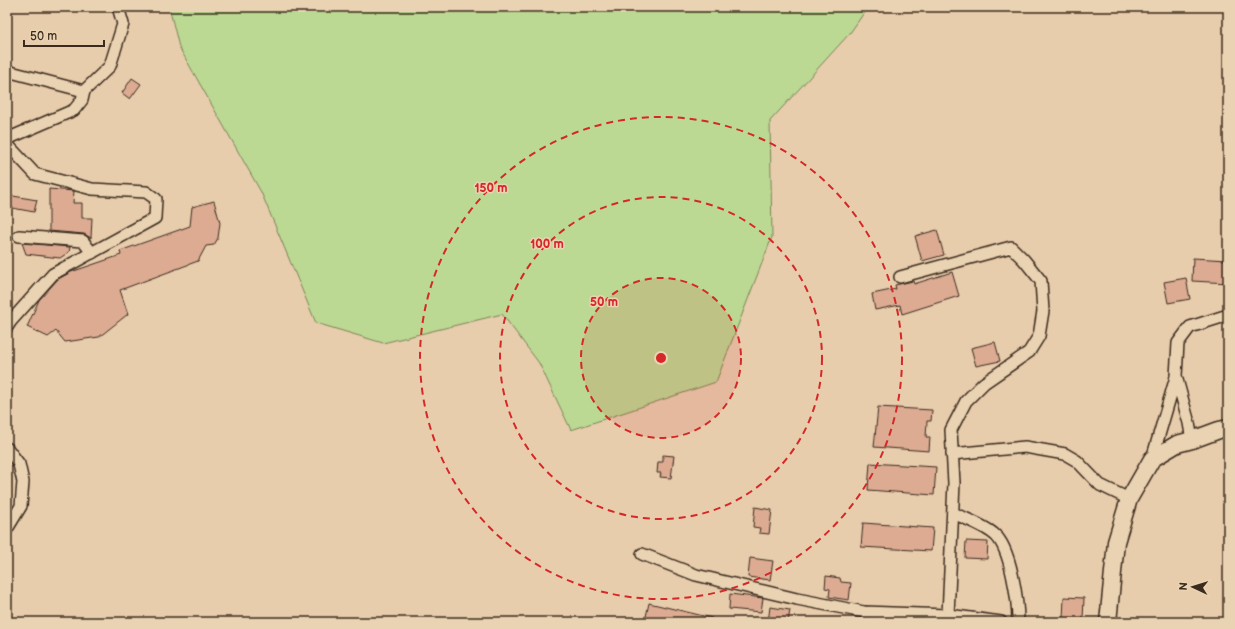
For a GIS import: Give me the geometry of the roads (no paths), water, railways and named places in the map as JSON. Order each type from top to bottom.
[{"type":"street","points":[[7,139],[74,110],[82,100],[84,91],[110,66],[123,24],[118,7]]},
{"type":"street","points":[[7,70],[84,91]]},
{"type":"street","points":[[7,144],[35,174],[92,189],[146,192],[156,198],[155,218],[53,274],[11,320],[7,327]]},
{"type":"street","points":[[19,236],[83,241],[92,253]]},
{"type":"street","points":[[900,277],[1010,247],[1024,260],[1041,281],[1044,311],[1039,336],[1030,352],[984,383],[966,401],[951,430],[953,513],[948,615]]},
{"type":"street","points":[[1108,622],[1116,542],[1129,499],[1152,459],[1176,376],[1178,343],[1190,327],[1228,315]]},
{"type":"street","points":[[1176,376],[1189,423],[1192,440]]},
{"type":"street","points":[[1152,459],[1177,444],[1228,428]]},
{"type":"street","points":[[952,454],[1025,446],[1065,454],[1077,461],[1100,485],[1129,499]]},
{"type":"street","points":[[7,448],[19,464],[23,482],[21,506],[7,529]]},
{"type":"street","points":[[953,513],[995,534],[1005,550],[1018,600],[1018,622]]},
{"type":"street","points":[[642,554],[696,575],[797,599],[864,617],[948,615],[1001,622]]}]
